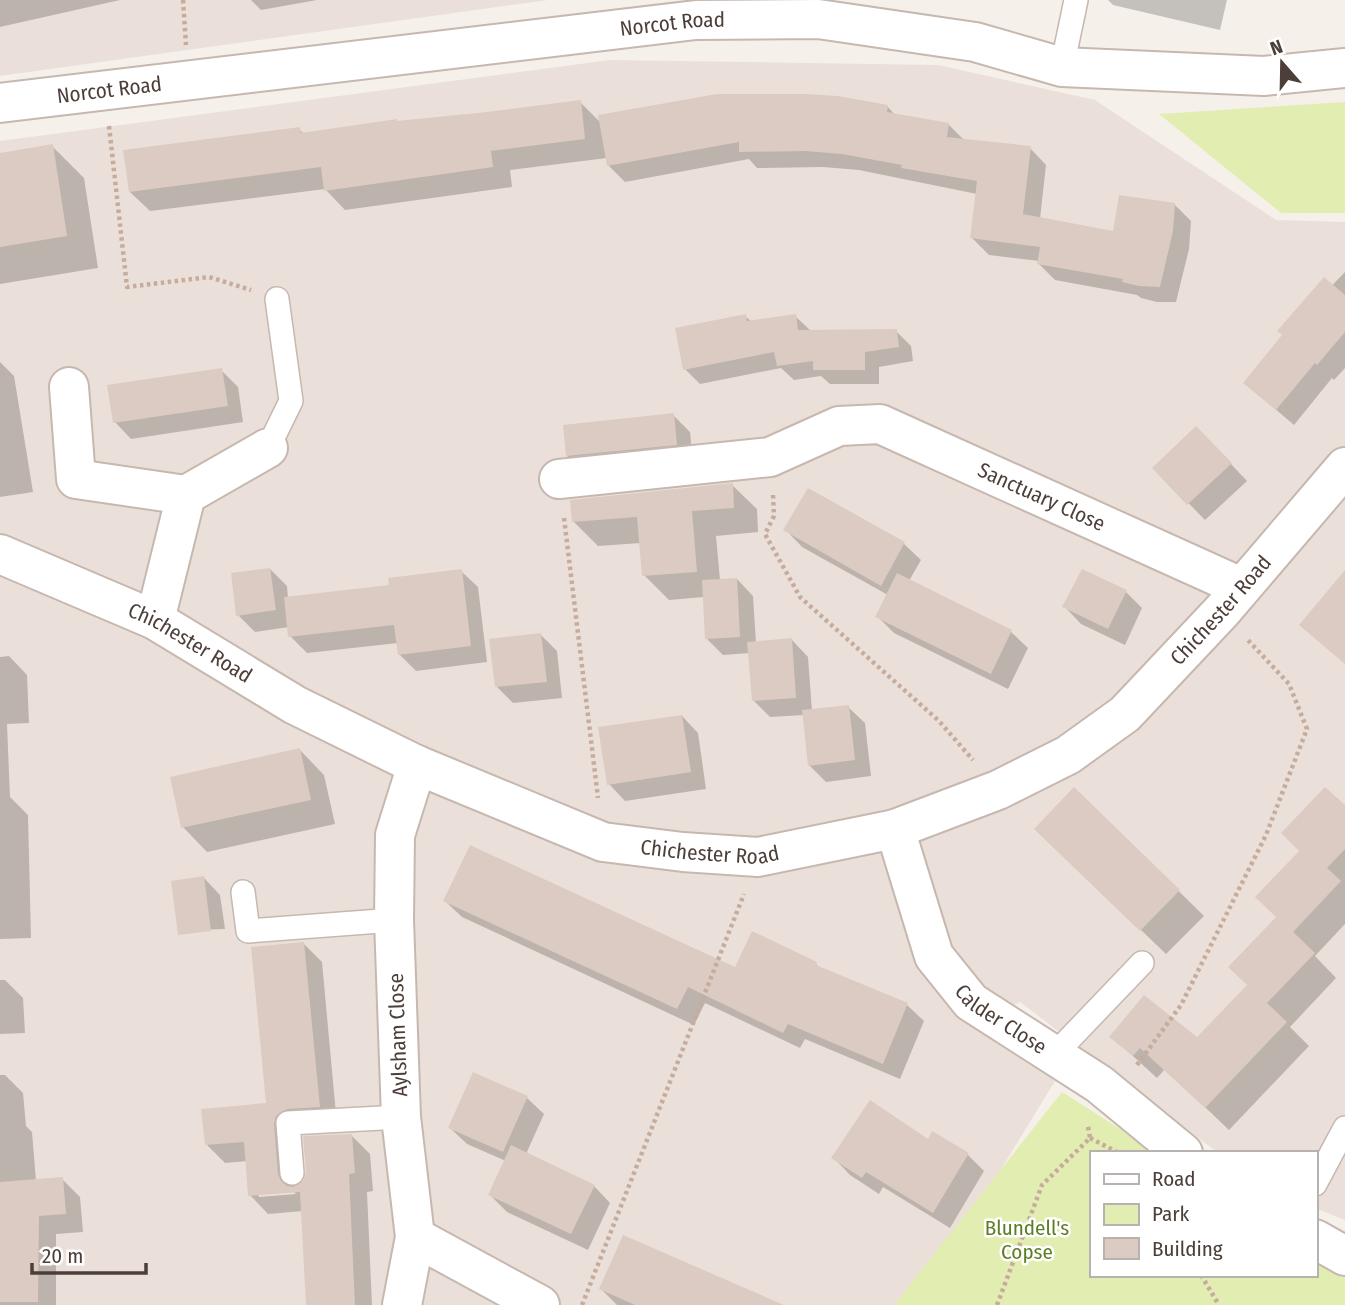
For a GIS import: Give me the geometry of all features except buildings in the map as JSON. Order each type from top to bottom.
[{"type":"street","name":"Norcot Road","points":[[0,103],[696,20],[818,19],[975,42],[1062,67],[1264,76],[1345,68]]},
{"type":"street","points":[[69,387],[76,479],[186,495],[268,448]]},
{"type":"street","name":"Sanctuary Close","points":[[771,457],[839,426],[880,424],[1232,599]]},
{"type":"street","points":[[559,479],[771,457]]},
{"type":"street","name":"Chichester Road","points":[[0,554],[155,620],[295,705],[417,765],[603,842],[683,852],[758,857],[895,829],[998,790],[1068,755],[1125,715],[1340,481]]},
{"type":"street","points":[[155,620],[186,495]]},
{"type":"street","name":"Aylsham Close","points":[[402,1305],[415,1237],[401,1117],[394,920],[395,835],[417,765]]},
{"type":"street","name":"Calder Close","points":[[895,829],[934,956],[971,1002],[1107,1091],[1181,1151]]},
{"type":"street","points":[[415,1237],[540,1305]]},
{"type":"street","points":[[1317,1239],[1345,1256]]},
{"type":"lane","points":[[1062,67],[1076,0]]},
{"type":"lane","points":[[268,448],[291,401],[277,299]]},
{"type":"lane","points":[[243,892],[248,931],[394,920]]},
{"type":"lane","points":[[1054,1055],[1142,963]]},
{"type":"lane","points":[[292,1173],[288,1123],[401,1117]]},
{"type":"lane","points":[[1317,1180],[1345,1128]]},
{"type":"path","points":[[105,91],[127,287],[209,277],[277,299]]},
{"type":"path","points":[[771,457],[774,516],[765,534],[800,597],[939,721],[998,790]]},
{"type":"path","points":[[559,479],[603,842]]},
{"type":"path","points":[[1090,1138],[1084,1105],[1107,1091],[1181,1005],[1266,835],[1307,729],[1289,684],[1232,599]]},
{"type":"path","points":[[582,1305],[758,857]]},
{"type":"path","points":[[1090,1138],[1114,1151]]},
{"type":"path","points":[[997,1305],[1042,1185],[1090,1138]]},
{"type":"path","points":[[1202,1277],[1219,1305]]},
{"type":"shaded area","points":[[0,0],[548,0],[0,76]]},
{"type":"shaded area","points":[[610,60],[938,65],[1095,100],[1276,220],[1345,222],[1345,1220],[1317,1209],[1317,1151],[1215,1151],[1020,1002],[975,1027],[1055,1081],[918,1305],[0,1305],[0,141]]},
{"type":"green space","points":[[1345,102],[1345,213],[1281,213],[1159,114]]},
{"type":"green space","name":"Blundell's Copse","points":[[1062,1092],[1155,1151],[1090,1151],[1090,1277],[1317,1277],[1317,1257],[1345,1275],[1345,1305],[894,1305]]}]
